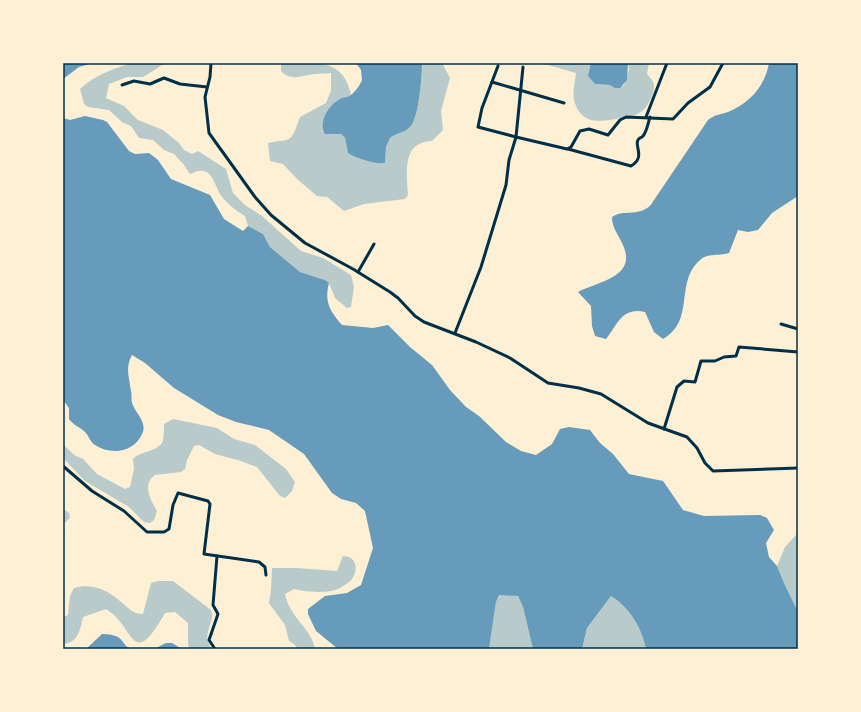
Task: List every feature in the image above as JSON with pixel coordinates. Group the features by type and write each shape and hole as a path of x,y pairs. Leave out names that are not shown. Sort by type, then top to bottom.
{"street":[{"path":"212,63 205,98 209,133 255,197 271,215 305,244 358,272 398,298 415,316 422,321 455,333 510,358 548,383 579,388 601,394 648,423 680,434 693,442 705,463 713,471 798,468"},
{"path":"646,117 667,63"},
{"path":"568,149 571,147 580,131 584,129 589,129 608,135 620,120 626,117 675,118 688,103 710,87 723,63"},
{"path":"498,66 482,108 478,127 631,166 636,162 640,152 637,144 638,140 643,136 650,117"},
{"path":"455,333 481,267 506,185 509,160 516,137 523,67"},
{"path":"122,85 134,82 150,84 164,78 180,84 207,87"},
{"path":"492,82 564,103"},
{"path":"358,272 374,244"},
{"path":"781,324 798,328"},
{"path":"664,429 677,387 684,381 695,382 701,361 715,361 724,357 735,357 739,347 798,352"},
{"path":"63,466 92,491 124,511 147,532 164,532 169,528 173,505 178,493 209,502 204,554 260,562 265,567 266,575"},
{"path":"215,649 210,640 218,614 213,605 217,556"}],"shaded area":[{"path":"133,63 168,63 143,77 127,77 109,84 106,98 124,106 138,120 163,130 179,143 184,150 192,154 198,151 226,169 233,193 245,205 262,216 301,251 323,258 351,275 354,287 351,307 347,308 335,298 329,283 325,280 300,272 270,247 263,234 248,226 245,216 233,208 223,198 213,179 208,173 200,171 190,174 174,154 164,150 153,140 139,138 131,126 122,122 109,110 88,107 84,104 80,89 105,73"},
{"path":"281,63 325,64 334,68 341,74 347,82 351,95 341,99 325,134 341,134 345,138 348,152 356,157 376,162 385,162 386,147 390,138 407,130 415,117 418,108 422,63 442,63 450,78 441,111 443,130 432,141 422,143 415,147 411,153 408,160 407,169 408,195 405,199 364,204 344,211 327,197 317,196 297,179 283,164 270,161 268,143 287,140 290,138 300,117 326,103 331,91 331,73 290,77 281,71"},
{"path":"541,63 591,63 595,84 611,85 615,88 624,85 629,70 628,63 649,63 647,74 654,83 654,90 648,104 641,112 629,117 596,121 584,117 576,106 574,90 576,73"},
{"path":"173,419 217,428 234,439 255,445 286,469 295,482 292,491 285,498 280,496 257,467 215,454 199,445 194,446 187,460 185,469 181,472 155,475 151,479 148,492 157,511 154,520 150,523 144,522 129,507 85,481 63,458 63,444 74,455 83,459 97,474 125,489 130,487 134,469 133,459 136,456 154,449 161,444 163,440 164,424"},
{"path":"65,510 69,513 70,518 63,524 63,511"},
{"path":"63,524 65,537 63,540"},
{"path":"798,533 798,612 777,566 785,547"},
{"path":"343,556 351,558 356,567 352,579 345,585 336,590 324,592 311,592 294,589 285,594 291,610 313,641 315,649 298,649 289,641 285,625 269,603 272,568 337,571"},
{"path":"158,581 173,581 211,610 212,620 207,638 212,649 190,649 188,644 188,623 175,612 165,613 154,631 146,640 139,643 128,634 123,625 106,609 83,617 78,635 72,641 63,644 63,617 68,615 70,596 74,588 87,586 105,591 133,612 143,614 151,583"},
{"path":"507,594 518,596 523,607 533,649 489,649 496,602 499,595"},
{"path":"611,596 624,606 634,619 641,633 646,649 582,649 587,628"}],"water":[{"path":"63,63 93,63 79,67 63,79"},
{"path":"356,63 422,63 418,108 415,117 409,128 390,138 386,147 385,163 371,162 348,153 345,138 341,134 325,134 323,129 324,118 329,109 337,101 351,95 362,80 361,70"},
{"path":"591,63 628,63 627,80 620,88 615,88 610,85 595,84 588,76"},
{"path":"769,63 798,63 798,196 772,213 758,230 748,232 738,230 729,253 706,256 700,260 692,269 688,279 679,322 673,331 663,339 654,332 645,312 637,311 626,314 621,318 606,339 595,336 592,326 591,306 578,292 606,281 621,271 625,263 626,254 614,228 612,217 621,213 640,211 650,206 708,120 736,108 750,99 764,79"},
{"path":"85,116 107,122 129,151 135,154 149,153 158,160 171,179 210,195 224,219 243,231 248,226 263,234 270,247 300,272 325,280 329,283 327,296 329,306 342,325 373,328 388,325 410,347 432,365 450,390 466,407 479,416 506,442 521,451 536,455 552,444 560,429 569,427 590,430 600,443 613,454 629,474 663,481 683,510 704,516 760,515 767,518 774,530 766,543 769,557 777,566 798,612 798,649 646,649 641,633 634,619 624,606 611,596 587,628 582,649 533,649 523,607 518,596 499,595 496,602 489,649 338,649 316,631 308,614 308,609 325,596 347,593 361,585 373,548 365,511 356,503 341,499 332,493 304,454 269,430 236,422 218,415 174,388 145,363 132,355 128,368 132,401 143,426 142,434 138,440 128,448 121,450 114,451 101,448 93,444 88,435 69,419 69,408 63,400 63,118 70,120"},
{"path":"102,634 116,636 132,649 86,649"},
{"path":"166,643 172,643 182,649 154,649"}]}
